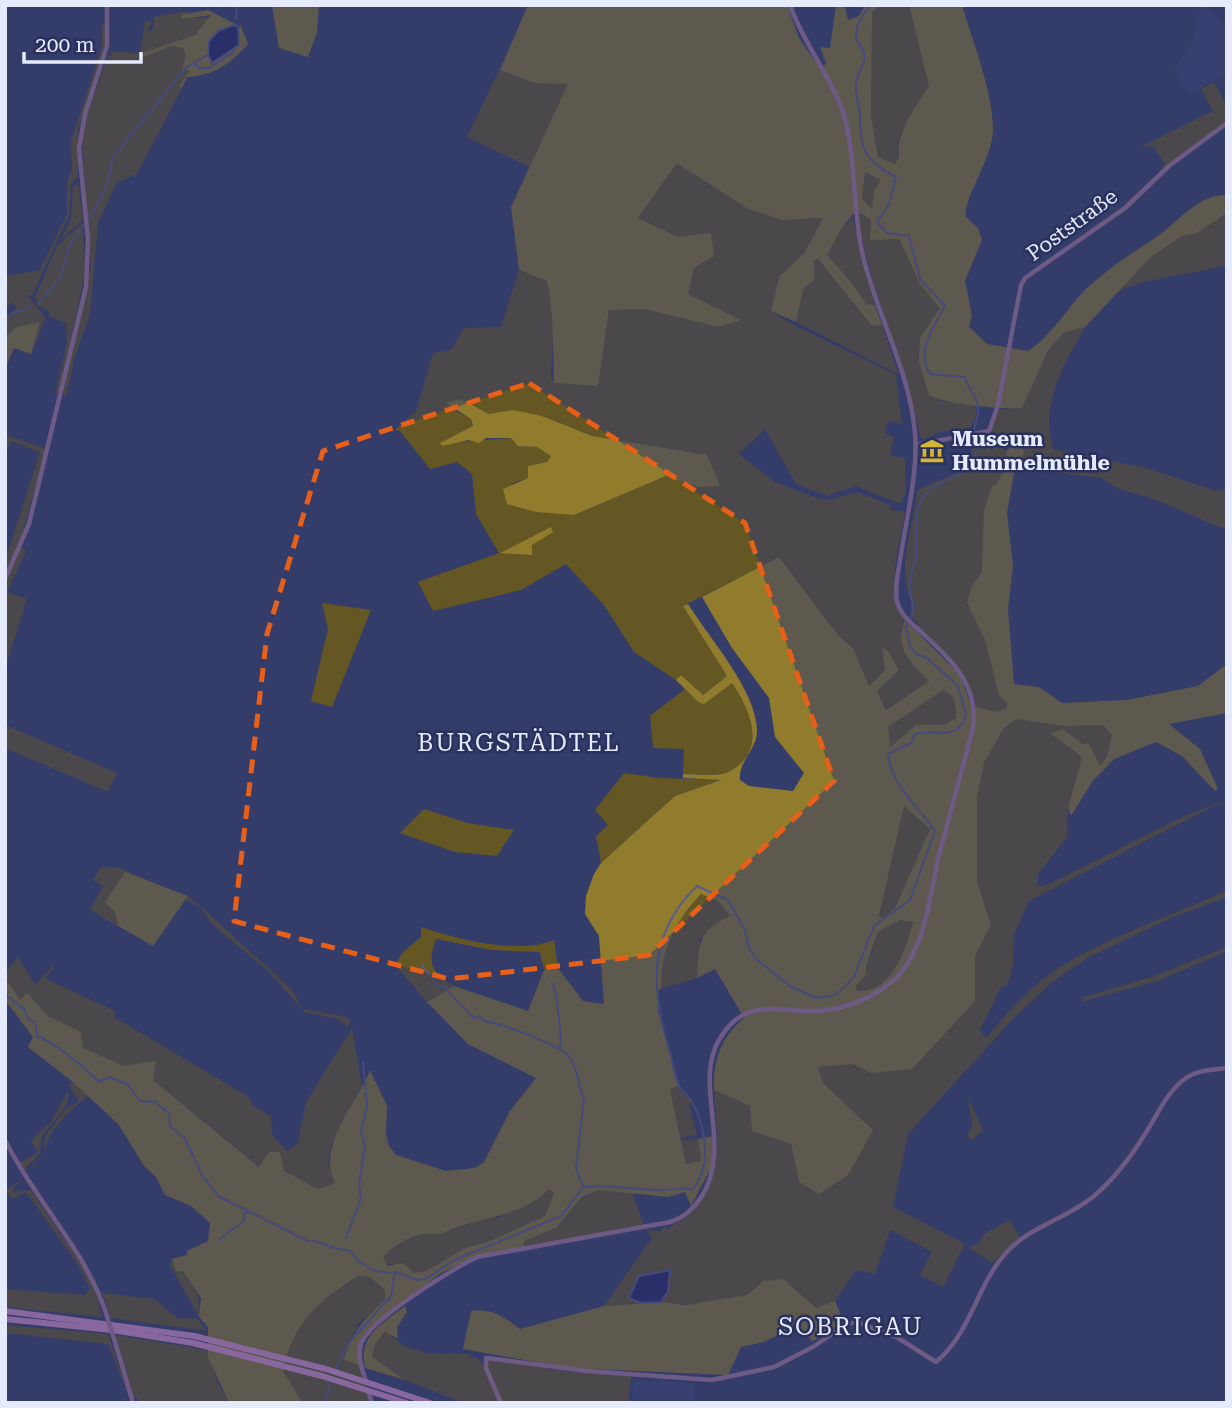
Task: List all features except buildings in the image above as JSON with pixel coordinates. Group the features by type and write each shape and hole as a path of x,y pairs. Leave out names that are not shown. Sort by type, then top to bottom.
{"highway":[{"path":"5,1311 194,1339 313,1365 430,1403"},
{"path":"5,1319 194,1339 407,1403"}],"main road":[{"path":"5,579 23,540 38,491 86,287 88,240 79,141 107,46 107,5"},
{"path":"372,1403 359,1359 362,1340 374,1327 455,1267 477,1257 670,1223 693,1207 705,1190 714,1166 712,1056 719,1040 734,1022 759,1008 817,1011 853,1003 889,984 908,964 923,925 972,732 975,709 961,673 911,623 898,605 896,585 916,445 910,403 863,256 855,215 845,121 829,82 801,36 790,5"},
{"name":"Poststraße","path":"916,445 989,431 998,405 1021,285 1025,278 1125,208 1169,166 1227,123"},
{"path":"501,1403 486,1368 486,1358 587,1371 712,1380 766,1370 813,1347 848,1323 860,1323 898,1339 936,1362 968,1323 1005,1254 1044,1224 1076,1209 1103,1189 1144,1137 1171,1092 1186,1077 1201,1071 1227,1068"},
{"path":"5,1140 24,1176 89,1270 105,1310 133,1403"}],"highlighted area":[{"path":"529,383 745,523 834,781 649,955 449,979 234,921 267,634 323,451"}],"shaded area":[{"path":"272,5 319,5 317,32 308,57 279,48"},
{"path":"528,5 787,5 799,38 821,70 826,63 820,47 830,48 836,5 845,5 848,20 859,16 865,5 881,5 872,12 871,116 878,157 895,164 903,130 929,86 909,5 962,5 992,111 993,126 989,150 966,209 966,217 978,228 982,240 965,281 972,315 969,327 987,344 1028,351 1044,338 1094,282 1163,232 1188,210 1206,199 1227,195 1227,213 1197,233 1182,236 1151,257 1085,327 1064,332 1048,351 1022,408 988,407 960,404 929,395 919,362 920,338 940,308 920,284 899,239 870,240 871,220 856,211 843,226 827,255 866,304 875,305 882,325 872,326 818,259 814,260 814,280 803,289 796,322 771,311 779,277 805,252 823,218 783,220 748,209 677,163 638,218 678,237 711,233 714,256 694,268 688,294 741,320 718,327 644,309 609,310 598,386 554,383 552,319 547,281 519,270 511,207 568,84 534,83 500,70","holes":["865,172 881,180 874,191 872,209 862,199"]},
{"path":"881,5 909,5 929,86 901,134 895,164 878,157 871,116 872,12"},
{"path":"1201,5 1205,5 1226,26 1227,75 1188,95 1174,69 1191,46"},
{"path":"208,10 235,24 218,31 209,41 231,50 236,48 240,24 248,44 221,67 205,74 187,77 182,88 179,87 189,71 182,68 186,56 183,48 171,46 143,57 142,53 195,35 211,15 182,19 181,15"},
{"path":"185,11 192,18 212,17 191,38 142,53 171,46 183,48 186,57 183,65 189,71 137,174 117,182 98,223 90,314 75,356 66,397 63,394 91,265 82,141 87,114 108,56 112,56 109,51 140,53 145,21 152,22 147,33 153,29 154,17"},
{"path":"102,23 107,26 105,46 78,131 78,176 71,183 69,215 32,296 27,295 45,317 32,355 40,322 17,327 5,337 5,318 17,307 12,303 5,307 5,276 40,270 67,214 67,183 72,168 71,141 102,46"},
{"path":"234,25 238,27 239,45 212,63 208,55 209,41 218,31"},
{"path":"499,70 534,83 569,83 530,167 467,137"},
{"path":"1214,82 1227,106 1227,123 1157,177 1165,164 1153,146 1141,147 1213,111 1201,89"},
{"path":"677,163 748,209 783,220 823,218 805,252 779,277 771,311 896,375 902,424 888,421 885,433 894,437 890,455 905,458 906,493 900,504 856,486 827,496 796,484 765,429 739,454 775,482 820,499 829,500 857,492 891,505 890,510 905,511 894,582 895,595 905,620 900,631 929,681 886,710 877,691 885,670 869,686 853,648 838,635 779,557 683,606 727,676 703,695 681,675 676,680 634,652 604,605 566,564 521,590 433,611 418,582 499,553 476,514 472,474 457,462 430,469 400,431 395,430 416,411 433,353 451,350 464,328 501,327 519,270 547,281 554,317 551,377 554,383 598,386 609,310 644,309 718,327 740,320 688,294 690,264 682,244 665,231 638,218","holes":["461,399 489,414 542,416 592,436 706,455 698,487 666,476 574,515 511,484 528,478 528,466 547,462 552,456 537,447 519,446 512,438 441,443 473,426 471,419 456,411"]},
{"path":"865,172 881,180 872,209 862,199"},
{"path":"78,182 83,219 60,241 71,219 73,188"},
{"path":"856,211 899,239 920,284 941,308 936,316 941,401 974,403 977,416 968,430 940,432 925,439 920,436 869,268"},
{"path":"1227,213 1227,265 1120,290 1151,257 1182,236 1197,233"},
{"path":"853,217 875,305 866,305 827,255 843,226"},
{"path":"83,222 85,273 60,391 55,395 67,343 66,323 49,316 49,312 38,305 35,297 57,246"},
{"path":"818,259 872,326 882,325 899,375 796,322 803,289 814,280 814,260"},
{"path":"40,322 31,354 14,348 5,369 5,337 17,327"},
{"path":"1085,327 1062,371 1052,400 1049,416 1053,449 1146,468 1216,491 1227,490 1227,524 1224,529 1154,499 1119,489 1101,478 1015,467 1024,454 1022,440 989,431 997,409 1022,408 1048,351 1064,332"},
{"path":"461,399 489,414 513,410 542,416 592,436 707,455 720,486 698,487 666,476 574,515 536,512 507,504 503,489 528,478 528,466 547,462 551,456 537,447 518,446 511,438 486,438 479,443 468,440 442,446 440,443 473,426 471,419 446,403"},
{"path":"5,435 44,448 45,452 19,546 26,551 7,592 27,599 5,669 5,561 40,452 11,441 5,455"},
{"path":"992,435 989,444 1008,450 1009,463 995,487 982,572 971,588 967,603 985,640 999,696 1007,702 1007,708 996,712 977,708 973,693 958,668 910,615 911,605 905,577 906,552 917,491 970,465 972,436"},
{"path":"1016,438 1022,440 1024,454 1015,467 1007,513 1013,566 1008,609 1014,684 1039,687 1062,703 1127,700 1198,686 1227,664 1227,713 1169,724 1200,749 1218,789 1215,791 1182,756 1156,742 1114,759 1092,782 1071,816 1068,808 1082,757 1050,733 1063,729 1082,744 1089,744 1100,766 1107,756 1112,735 1103,725 1064,726 1017,719 1004,728 984,763 977,798 977,881 991,925 975,956 975,1001 912,1069 871,1073 853,1064 818,1067 823,1083 873,1130 848,1175 819,1194 799,1182 791,1144 752,1131 750,1106 714,1090 715,1069 720,1050 729,1033 744,1018 715,969 697,978 699,948 705,934 730,916 718,901 701,894 684,915 671,938 663,962 661,989 658,990 658,1012 679,1086 670,1089 686,1164 701,1161 698,1139 712,1136 712,1166 691,1206 685,1192 668,1197 599,1190 582,1197 556,1228 524,1241 523,1247 477,1256 439,1274 366,1333 358,1347 359,1365 344,1360 360,1326 385,1300 385,1290 370,1277 358,1276 319,1305 293,1339 283,1371 303,1403 229,1403 208,1357 208,1327 199,1317 201,1298 183,1271 176,1271 172,1259 187,1255 187,1251 208,1241 210,1223 191,1206 165,1195 156,1177 144,1166 119,1125 73,1082 28,1047 33,1037 5,1000 5,978 20,1000 27,993 48,1016 81,1032 83,1048 124,1066 156,1061 153,1080 259,1167 269,1152 280,1152 284,1171 318,1189 335,1183 330,1169 334,1140 370,1070 387,1106 386,1134 389,1146 396,1155 446,1171 475,1168 484,1162 510,1111 536,1078 468,1044 427,1002 454,986 528,1011 544,970 558,968 583,1001 604,1004 599,936 585,914 586,896 594,874 601,863 675,796 721,780 683,778 683,774 715,775 727,772 743,761 750,751 752,728 749,716 732,683 704,704 698,702 676,680 681,675 703,695 727,676 683,606 688,604 730,665 741,682 755,715 756,738 740,773 740,780 749,786 793,791 804,773 775,737 769,698 732,648 702,597 779,557 838,635 853,648 869,686 885,670 882,647 888,651 899,670 877,691 886,710 929,681 910,661 903,647 901,639 905,620 959,674 972,706 996,712 1007,708 1007,702 999,696 985,640 967,603 971,588 982,572 984,511 992,485 995,486 1009,463 1006,453","holes":["943,690 951,695 954,701 956,718 944,725 916,725 890,747 888,727","904,806 930,829 895,908 883,918 879,916","900,920 913,922 901,956 888,977 869,990 857,991 855,987 866,974 866,966 878,932","549,1189 554,1193 545,1216 490,1241 463,1249 426,1271 414,1273 403,1263 388,1266 383,1257 396,1245 412,1237 444,1233 513,1211 538,1199"]},
{"path":"551,527 553,532 532,545 532,555 500,553"},
{"path":"322,603 371,610 332,707 311,701 328,629"},
{"path":"732,683 749,715 752,727 750,750 743,761 727,772 715,775 683,774 684,749 653,748 650,716 685,689 698,702"},
{"path":"943,690 953,698 956,718 944,725 916,725 890,748 887,727"},
{"path":"1017,719 1064,726 1103,725 1112,735 1107,756 1100,766 1082,744 1063,729 1050,733 1082,757 1082,763 1068,808 1067,837 1038,874 1038,886 1047,885 1176,820 1227,799 1029,901 1014,934 1013,966 1007,986 1001,987 980,1030 986,1038 1011,1009 1060,967 1121,935 1227,890 1227,897 1173,917 1087,958 1052,982 1013,1019 908,1134 893,1207 962,1242 964,1246 943,1287 920,1275 932,1252 890,1230 875,1274 856,1270 835,1301 816,1308 782,1279 729,1300 693,1304 661,1302 668,1291 669,1271 629,1297 641,1303 604,1306 652,1238 647,1230 660,1231 665,1226 667,1230 690,1214 703,1197 710,1183 716,1154 714,1090 750,1106 752,1131 791,1144 799,1182 873,1130 823,1083 818,1066 853,1064 871,1073 960,1016 975,1001 975,956 991,925 977,881 977,798 984,763 1004,728"},
{"path":"5,725 117,773 108,792 5,748"},
{"path":"624,773 660,778 721,780 675,796 601,863 596,836 608,825 595,810"},
{"path":"904,805 930,829 895,908 883,918 879,916"},
{"path":"424,809 467,823 514,830 497,856 455,852 400,833"},
{"path":"101,867 117,867 152,882 150,884 125,873 115,912 118,926 90,910 103,886 93,880"},
{"path":"125,872 188,896 153,946 118,926 115,912 105,902"},
{"path":"701,894 718,901 731,917 700,939 697,978 661,989 663,962 671,938 684,915"},
{"path":"188,896 291,989 303,1009 346,1017 350,1020 348,1028 339,1019 305,1012 268,971 213,925 200,907 186,900"},
{"path":"900,920 913,922 896,967 880,984 857,991 855,987 871,955 878,932"},
{"path":"421,927 451,936 506,946 540,944 554,940 558,968 544,970 540,952 492,950 436,939 432,955 433,967 454,986 427,1002 395,965 403,952 421,937"},
{"path":"1227,947 1227,951 1158,981 1083,1001 1081,998 1155,976"},
{"path":"18,957 35,985 51,967 49,960 53,967 46,979 115,1011 114,1017 249,1097 252,1105 271,1116 272,1134 287,1151 298,1143 306,1102 352,1028 362,1085 332,1143 328,1161 335,1183 318,1189 284,1171 280,1152 260,1167 153,1080 83,1048 81,1032 48,1016 27,993 20,1000 8,985 5,973"},
{"path":"73,1082 88,1096 56,1126 43,1151 46,1135 66,1109 79,1101 69,1086"},
{"path":"679,1086 693,1102 689,1106 697,1135 681,1138 670,1089"},
{"path":"68,1090 64,1109 42,1137 40,1153 24,1170 20,1163 38,1152 31,1141 51,1122"},
{"path":"968,1097 983,1130 972,1141 967,1137 972,1125"},
{"path":"698,1138 701,1161 686,1164 681,1141"},
{"path":"23,1178 12,1189 13,1192 31,1190 83,1266 96,1291 102,1317 5,1307 5,1289 85,1295 90,1288 77,1263 26,1192 12,1199 6,1190"},
{"path":"549,1189 554,1193 545,1216 490,1241 463,1249 426,1271 414,1273 384,1262 382,1257 395,1244 420,1235 447,1232 490,1216 498,1218"},
{"path":"598,1190 632,1192 644,1226 523,1247 523,1241 556,1228 582,1198"},
{"path":"1010,1220 1020,1238 992,1263 968,1247 978,1244 984,1234"},
{"path":"172,1259 173,1264 195,1287 199,1301 199,1317 170,1265"},
{"path":"670,1270 668,1291 661,1302 641,1303 629,1298 639,1276"},
{"path":"358,1276 370,1277 385,1290 385,1301 358,1324 344,1360 359,1365 370,1403 303,1403 282,1370 293,1339 300,1326 319,1305"},
{"path":"783,1279 816,1308 835,1301 844,1323 813,1341 794,1327 764,1342 741,1347 728,1375 569,1368 463,1349 471,1311 492,1312 520,1329 604,1306 661,1302 686,1305 747,1295 764,1281"},
{"path":"102,1293 155,1299 177,1318 198,1319 206,1331 111,1318"},
{"path":"405,1306 407,1312 397,1327 398,1339 385,1332 375,1344 372,1357 405,1380 365,1368 364,1357 368,1339 374,1331"},
{"path":"5,1325 108,1334 128,1394 108,1344 5,1333"},
{"path":"386,1332 406,1347 427,1353 469,1354 470,1357 475,1357 482,1363 499,1403 464,1403 405,1380 372,1358 375,1344"},
{"path":"116,1335 207,1350 217,1381 229,1403 136,1403 138,1399 133,1397"},
{"path":"489,1359 572,1372 631,1376 628,1403 503,1403 486,1362"},
{"path":"633,1380 694,1383 693,1403 632,1403"}],"waterway":[{"path":"236,19 237,5"},
{"path":"336,1369 348,1344 391,1296 395,1272 418,1280 426,1279 454,1260 561,1216 583,1187 693,1189 703,1169 704,1136 693,1103 676,1078 663,1027 657,984 661,943 669,923 697,886 728,900 745,930 749,947 756,959 790,986 816,998 836,995 854,977 874,926 910,900 935,831 894,776 888,754 911,743 915,734 951,732 962,724 966,715 958,686 927,658 916,654 910,646 906,627 913,612 910,589 916,556 917,516 925,494 961,473 974,459 976,447 973,433 978,409 965,377 930,374 924,357 925,348 945,306 920,279 909,236 887,233 877,222 889,204 896,177 871,160 861,138 856,84 865,58 856,40 857,26 869,5"},
{"path":"194,63 199,68 210,68 235,51"},
{"path":"40,302 60,278 70,245 99,203 110,174 112,159 185,68 209,54"},
{"path":"5,317 31,306"},
{"path":"422,965 438,986 444,986 473,1018 480,1016 483,1021 531,1036 565,1053 571,1059 584,1099 576,1168 583,1187"},
{"path":"5,983 7,996 24,1009 28,1019 35,1022 37,1036 60,1049 99,1082 110,1077 128,1085 140,1101 155,1102 169,1113 170,1127 184,1137 202,1175 218,1196 308,1241 349,1250 357,1260 372,1270 391,1273"},
{"path":"552,983 559,1015 560,1047"},
{"path":"346,1238 361,1199 359,1184 365,1146 361,1130 367,1106 363,1062"},
{"path":"218,1240 244,1221 244,1213 247,1212"},
{"path":"324,1403 331,1381"}],"place":[{"name":"Museum Hummelmühle","path":"932,451"}],"district":[{"name":"BURGSTÄDTEL","path":"519,743"},
{"name":"SOBRIGAU","path":"851,1327"}]}
